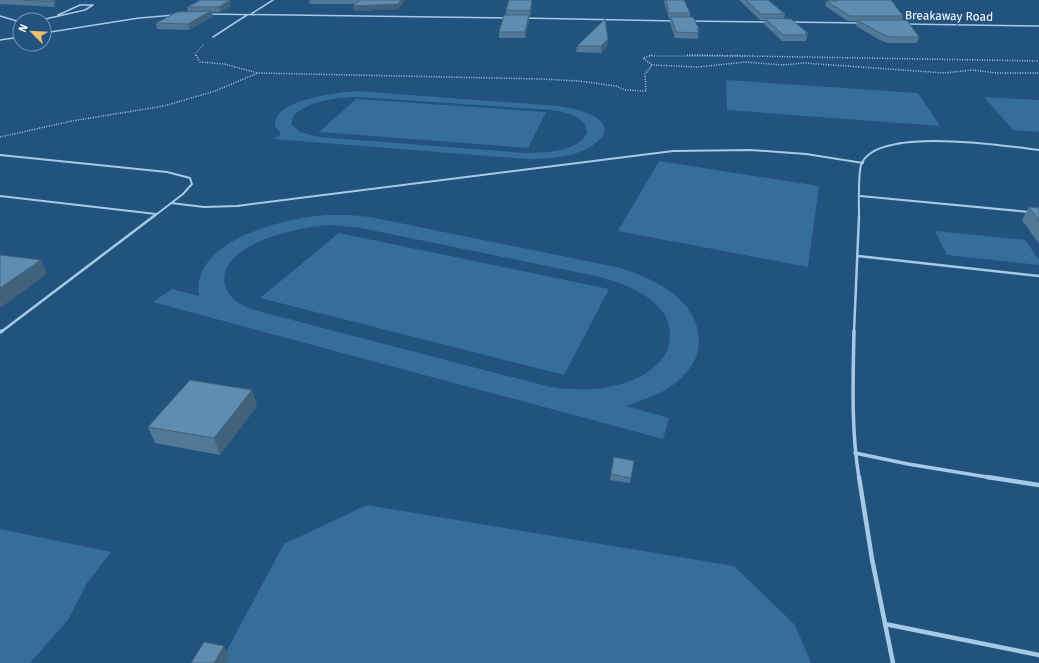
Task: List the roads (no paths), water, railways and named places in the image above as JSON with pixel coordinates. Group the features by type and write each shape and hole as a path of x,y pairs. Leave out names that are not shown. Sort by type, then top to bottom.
{"street":[{"path":"250,15 273,0"},
{"path":"204,14 512,18"},
{"path":"52,32 139,18 177,15"},
{"path":"0,16 12,20"},
{"path":"520,18 678,21"},
{"path":"686,21 772,22"},
{"path":"787,22 862,24"},
{"name":"Breakaway Road","path":"900,24 1039,26"},
{"path":"0,40 12,38"}],"lane":[{"path":"52,17 86,10 93,5 72,7 58,15"},
{"path":"213,37 247,14"},
{"path":"893,663 872,560 855,453 853,417 854,313 858,256 861,166 866,158 874,151 886,146 916,142 1039,150"},
{"path":"171,203 204,207 237,206 673,151 751,150 806,154 863,163"},
{"path":"0,156 167,172 190,178 192,184 183,194 0,332"},
{"path":"0,196 156,214"},
{"path":"860,196 1031,212"},
{"path":"858,256 1039,276"},
{"path":"855,453 908,464 1039,485"},
{"path":"885,624 1039,655"}]}
